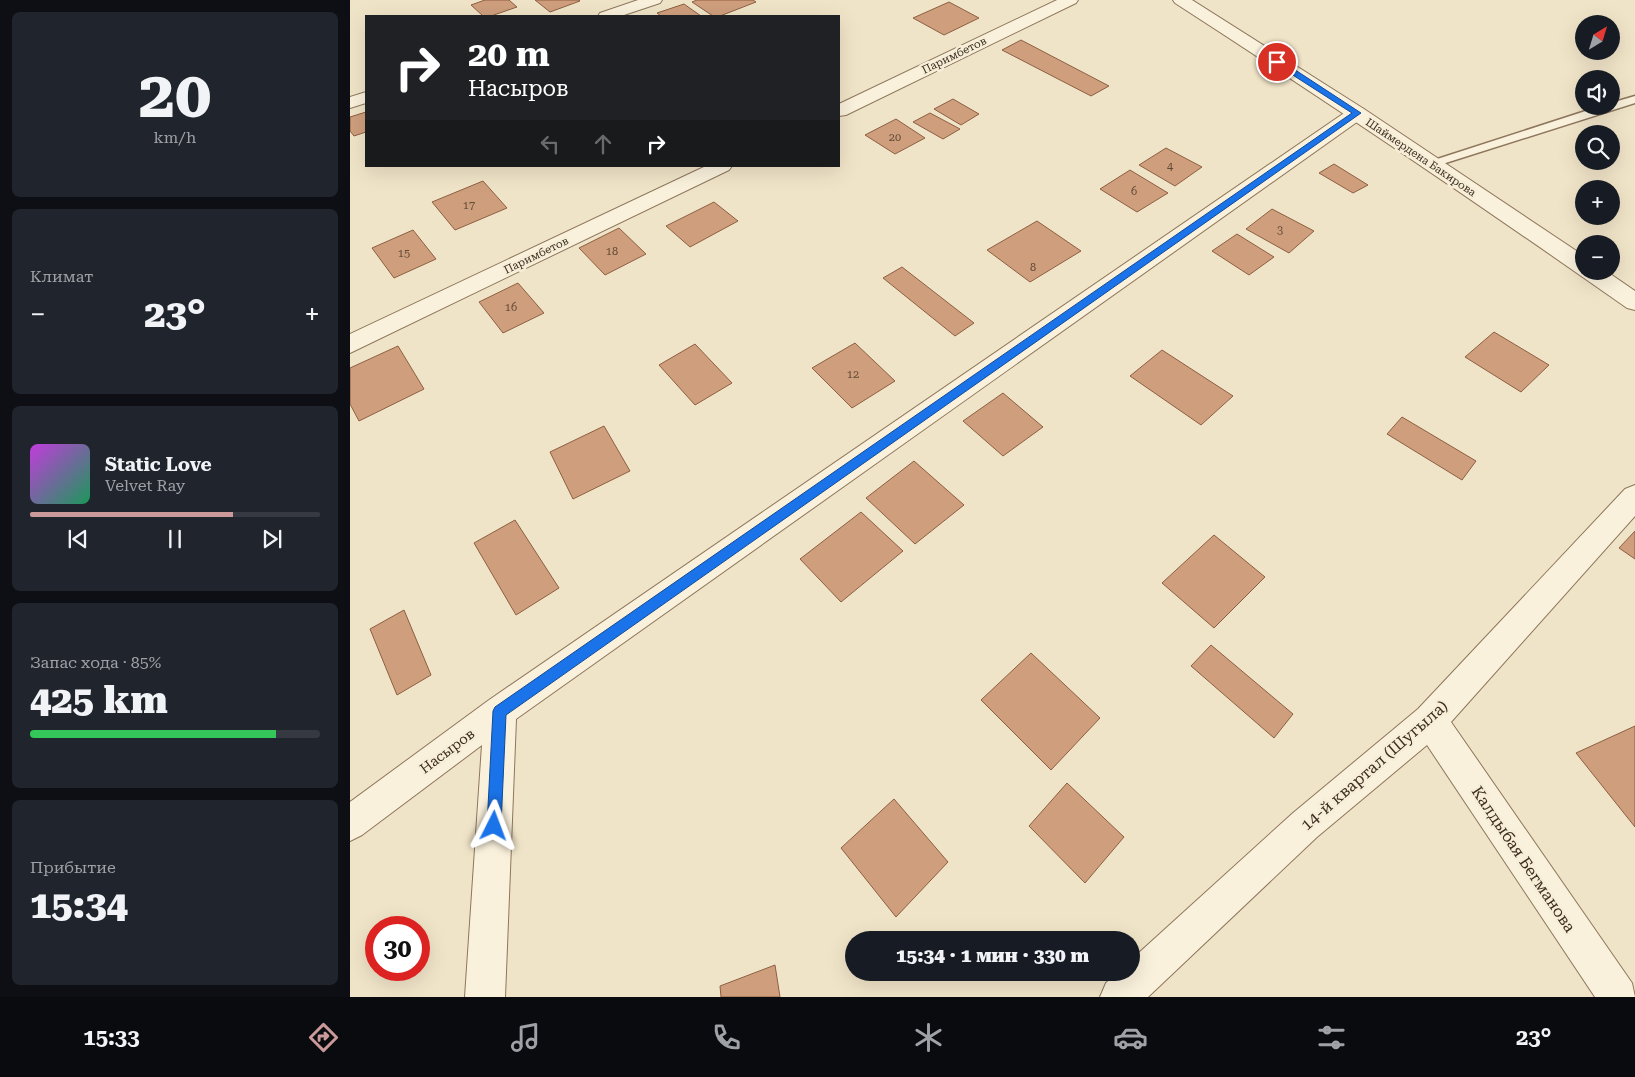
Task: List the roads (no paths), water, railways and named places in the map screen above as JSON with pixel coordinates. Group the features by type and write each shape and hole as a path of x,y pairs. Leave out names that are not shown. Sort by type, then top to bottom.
{"street":[{"path":"609,15 654,0"},
{"name":"Паримбетов","path":"840,110 1070,0"},
{"name":"Шаймердена Бакирова","path":"1181,0 1357,113 1575,261"},
{"path":"350,103 365,98"},
{"name":"Насыров","path":"350,823 500,711 1357,113"},
{"name":"Паримбетов","path":"350,344 720,167"},
{"path":"1603,280 1635,302"},
{"name":"14-й квартал (Шугыла)","path":"1120,997 1305,825 1430,721 1635,497"},
{"path":"485,997 500,711"},
{"name":"Калдыбая Бегманова","path":"1430,721 1618,997"}],"lane":[{"path":"1432,164 1635,99"}]}
